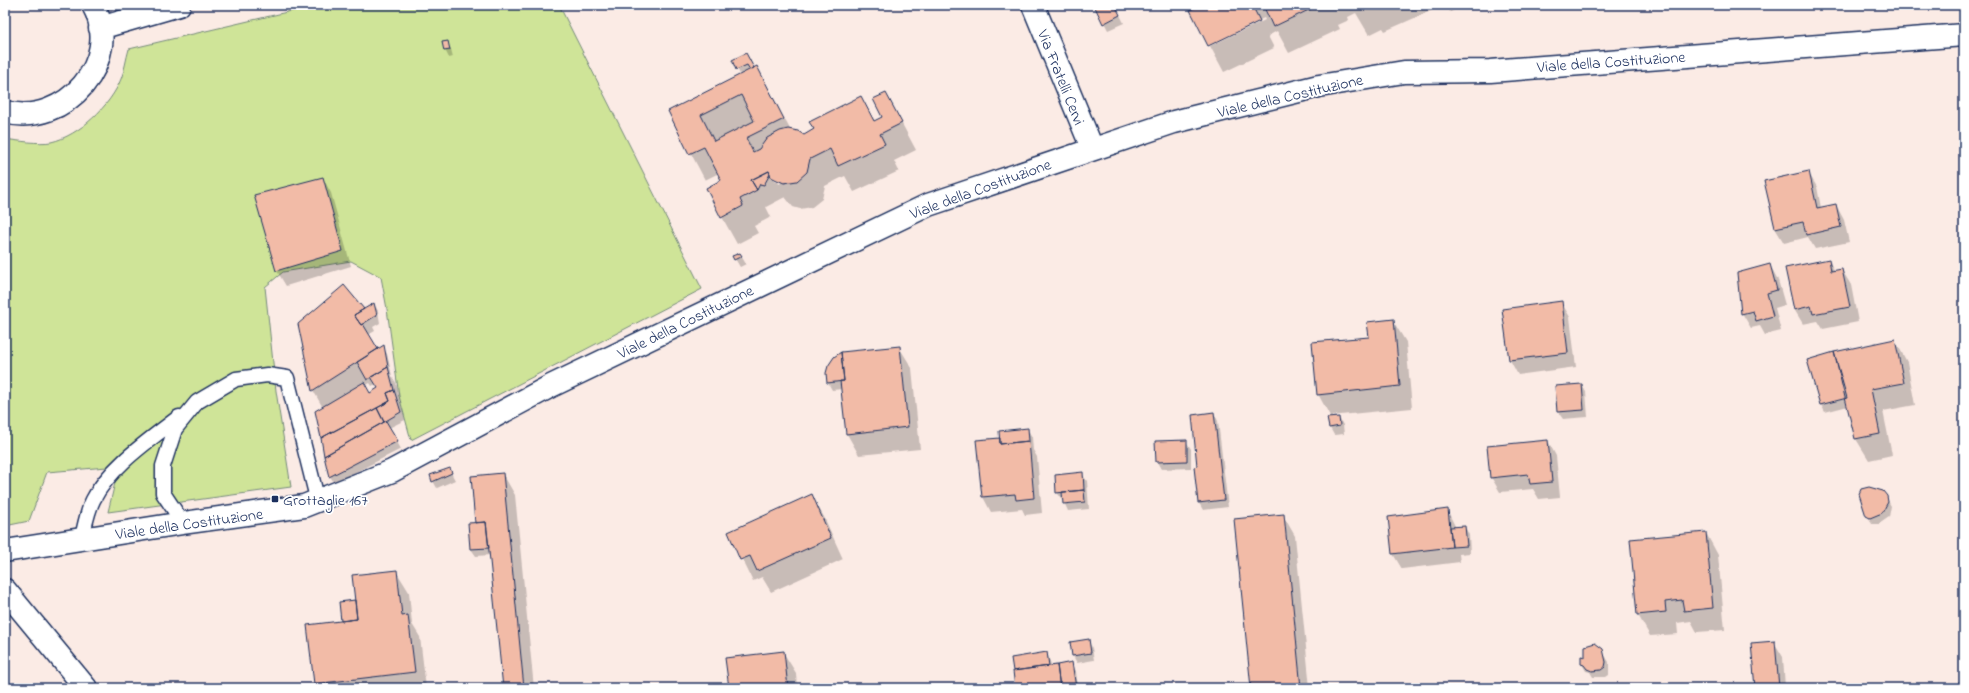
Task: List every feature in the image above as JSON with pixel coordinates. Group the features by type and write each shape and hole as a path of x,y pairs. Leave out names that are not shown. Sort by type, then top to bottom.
{"street":[{"path":"5,112 25,114 44,112 61,105 76,94 88,80 96,64 100,46 100,28 93,5"},
{"path":"100,28 179,5"},
{"name":"Via Fratelli Cervi","path":"1033,5 1092,148"},
{"name":"Viale della Costituzione","path":"5,551 82,538 304,506 318,502 392,470 551,386 928,205 1092,148 1174,122 1319,86 1404,72 1490,71 1964,35"},
{"path":"5,590 86,688"}],"lane":[{"path":"82,538 87,515 94,498 119,466 197,402 236,379 267,375 287,378 318,502"},
{"path":"183,523 162,493 163,466 175,429 197,402"}],"green space":[{"path":"317,5 559,5 702,289 411,440 399,396 381,277 351,261 283,272 265,287 276,391 291,487 108,512 119,466 47,472 29,521 5,526 5,139 46,143 62,139 83,126 102,109 116,89 122,75 129,49"}],"building":[{"path":"1094,5 1115,5 1120,15 1103,24"},
{"path":"1200,5 1261,5 1254,9 1260,21 1208,46 1190,10"},
{"path":"1263,5 1319,5 1273,27"},
{"path":"1351,5 1361,5 1352,9"},
{"path":"448,41 450,50 444,51 442,42"},
{"path":"746,53 754,68 750,70 747,65 736,70 732,60"},
{"path":"757,66 784,119 746,138 753,152 759,149 767,138 780,131 788,129 798,131 804,135 814,129 809,122 861,96 874,121 882,117 873,99 886,93 902,123 880,134 885,144 838,166 830,149 810,159 807,172 797,181 784,183 771,177 769,171 751,180 757,190 740,199 743,206 721,218 706,188 721,180 704,147 689,154 668,111","holes":["741,95 754,121 714,141 701,115"]},
{"path":"769,171 770,174 764,185 760,184 757,190 751,180"},
{"path":"1809,171 1817,208 1836,204 1841,227 1806,235 1803,222 1775,228 1764,181"},
{"path":"323,177 343,251 276,271 254,195"},
{"path":"740,253 742,256 734,260 732,256"},
{"path":"1829,259 1831,271 1842,269 1850,307 1813,314 1811,306 1794,310 1785,268"},
{"path":"1770,264 1777,290 1767,293 1773,316 1756,321 1753,311 1741,314 1737,273"},
{"path":"344,285 364,309 354,315 361,325 363,324 378,349 312,391 298,324"},
{"path":"1562,301 1568,353 1509,360 1502,309"},
{"path":"374,303 377,315 361,325 354,315"},
{"path":"1394,319 1400,386 1317,395 1312,342 1369,337 1367,322"},
{"path":"1895,339 1904,383 1871,389 1880,434 1855,439 1834,352"},
{"path":"384,345 388,367 367,380 357,362"},
{"path":"900,346 908,427 846,434 840,381 844,381 841,352"},
{"path":"841,352 844,381 827,383 826,373 828,366 834,357"},
{"path":"1834,352 1847,398 1820,405 1807,360"},
{"path":"388,367 394,390 387,393 390,401 321,438 315,411 364,382 370,393 378,388 371,377"},
{"path":"1582,384 1584,410 1557,412 1555,386"},
{"path":"394,390 401,412 384,422 377,408 390,401 387,393"},
{"path":"377,408 384,422 324,456 321,438"},
{"path":"1214,412 1224,500 1198,503 1194,467 1197,466 1192,415"},
{"path":"1339,417 1340,426 1329,428 1327,418"},
{"path":"386,421 398,441 329,477 324,456"},
{"path":"1028,428 1029,441 1000,444 999,431"},
{"path":"1000,438 1000,444 1029,441 1034,498 1016,500 1015,494 982,497 976,440"},
{"path":"1187,440 1187,461 1156,462 1155,441"},
{"path":"1548,440 1552,482 1530,484 1528,474 1490,478 1487,446"},
{"path":"450,468 452,473 432,482 430,475"},
{"path":"1083,472 1084,490 1056,493 1055,475"},
{"path":"503,473 524,688 503,688 486,522 475,523 471,476"},
{"path":"1869,487 1883,491 1887,496 1888,502 1882,513 1870,518 1866,516 1859,494 1861,489"},
{"path":"1084,490 1085,502 1063,504 1062,492"},
{"path":"812,494 831,538 757,571 750,556 740,560 728,532"},
{"path":"1448,509 1452,547 1392,554 1388,517"},
{"path":"1284,514 1301,688 1251,688 1234,519"},
{"path":"486,522 489,548 470,549 468,523"},
{"path":"1465,526 1467,546 1452,547 1450,527"},
{"path":"1706,532 1713,608 1684,611 1682,600 1665,602 1666,612 1637,615 1630,539"},
{"path":"397,570 402,616 408,615 415,672 314,684 307,625 357,619 352,575"},
{"path":"355,600 357,619 341,621 339,602"},
{"path":"1089,639 1091,653 1072,656 1070,642"},
{"path":"1775,641 1779,688 1755,688 1751,643"},
{"path":"1595,643 1603,649 1606,662 1605,667 1601,670 1592,671 1581,664 1581,656 1585,657 1585,646"},
{"path":"784,651 788,688 729,688 725,658"},
{"path":"1047,652 1049,666 1013,671 1011,658"},
{"path":"1072,662 1076,688 1060,688 1057,665"},
{"path":"1057,665 1060,688 1015,688 1013,671"}],"place":[{"name":"Grottaglie 167","path":"275,499"}]}
